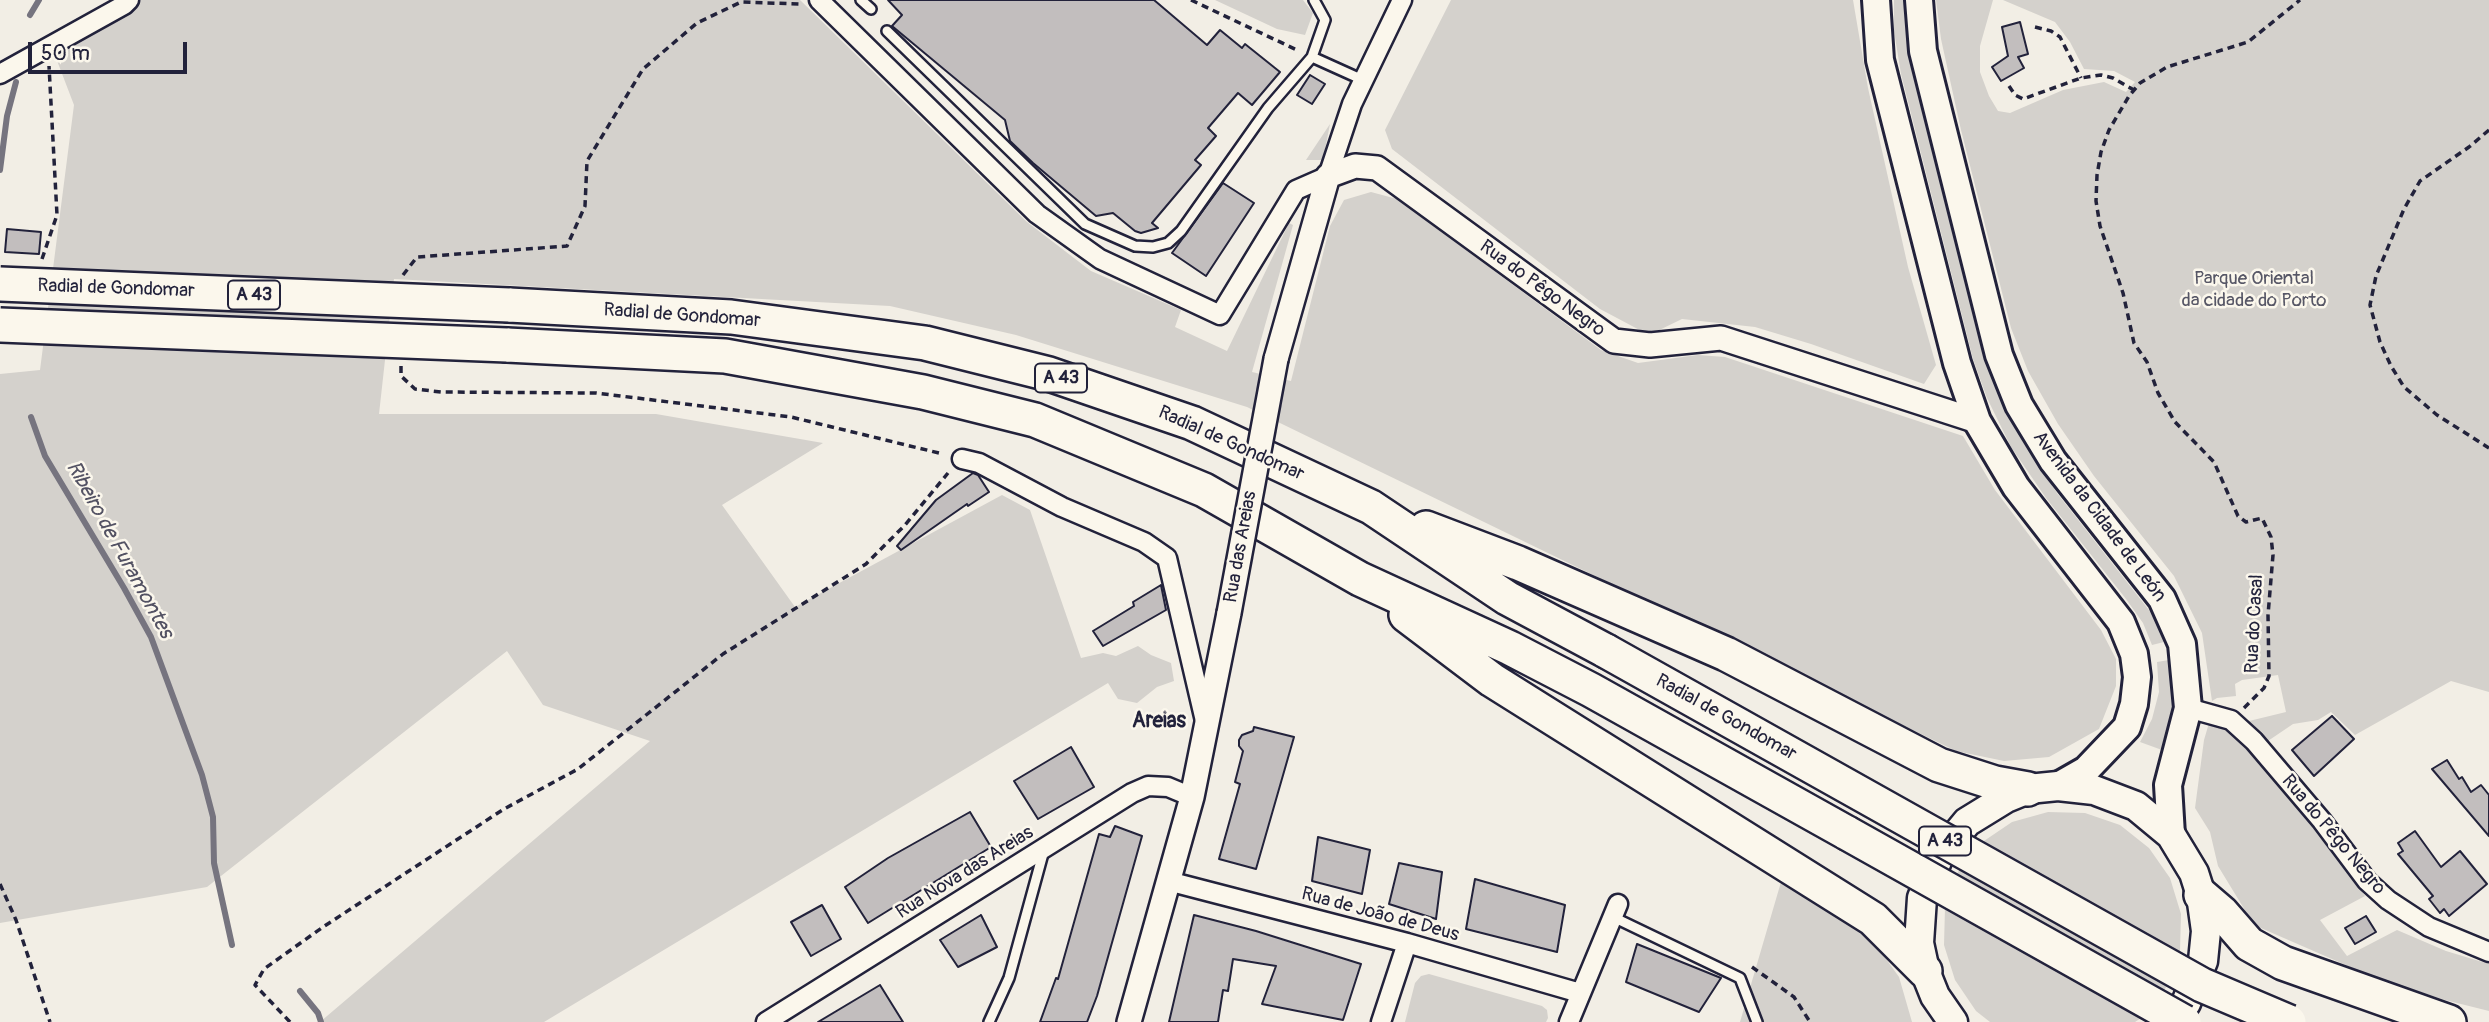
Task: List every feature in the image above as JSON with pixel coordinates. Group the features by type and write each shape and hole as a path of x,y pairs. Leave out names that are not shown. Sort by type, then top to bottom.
{"highway":[{"name":"Radial de Gondomar","path":"0,284 731,317 925,343 1049,374 1192,423 1371,507 1507,598 2203,985 2289,1022"},
{"name":"Radial de Gondomar","path":"0,325 725,356 923,392 1035,420 1204,490 1360,579 1510,648 1591,690 2184,1022"},
{"path":"1371,507 1518,563 1726,654 1940,765 1994,783 2043,788"},
{"path":"1360,579 1492,680 1873,919 1933,996"},
{"path":"2201,895 2222,913 2249,944 2283,963 2449,1022"}],"main road":[{"path":"1876,0 1880,60 1957,363 1977,421 2016,487 2121,622 2134,654 2137,677 2134,704 2127,727 2086,770 2043,788 2006,798 1968,822 1939,856 1922,898 1919,943 1933,996 1953,1022"},
{"name":"Avenida da Cidade de León","path":"1919,0 1923,51 1999,355 2019,405 2053,461 2162,598 2182,644 2188,708 2168,785 2171,835"},
{"path":"2043,788 2094,790 2136,806 2171,835 2194,873 2201,895 2206,931 2203,961 2186,1003 2169,1022"}],"street":[{"path":"0,74 130,0"},
{"name":"Rua das Areias","path":"1129,1022 1192,797 1276,359 1328,176 1352,104 1402,0"},
{"path":"821,3 1037,215 1100,259 1220,315 1296,190 1328,176"},
{"name":"Rua do Pêgo Negro","path":"1328,176 1355,166 1377,168 1614,341 1650,345 1721,338 1977,421"},
{"path":"962,459 978,463 1062,507 1144,542 1167,558 1206,724"},
{"name":"Rua do Pêgo Negro","path":"2188,708 2231,720 2254,741 2322,821 2367,881 2378,890 2429,927 2489,953"},
{"name":"Rua Nova das Areias","path":"766,1022 1132,793 1147,786 1168,787 1192,797"},
{"name":"Rua de João de Deus","path":"1168,881 1407,943 1580,993"},
{"path":"1569,1022 1616,910"},
{"path":"1381,1022 1407,943"}],"lane":[{"path":"861,0 871,9"},
{"path":"887,31 1085,224 1135,246 1153,247 1168,243 1181,231 1268,108 1312,57 1325,20 1314,0"},
{"path":"1312,57 1363,79"},
{"path":"989,1022 1009,978 1044,848"},
{"path":"1616,910 1740,978 1757,1022"}],"path":[{"path":"1191,0 1312,57"},
{"path":"2009,86 2015,95 2023,99 2081,78 2101,75 2113,78 2134,90 2140,83 2167,67 2248,42 2300,0"},
{"path":"402,286 402,275 417,257 567,246 585,206 587,161 643,69 697,23 741,2 821,3"},
{"path":"2035,27 2051,31 2060,37 2081,78"},
{"path":"40,266 57,215 48,47"},
{"name":"Rua do Casal","path":"2134,90 2109,130 2101,152 2096,201 2100,226 2123,293 2134,344 2147,362 2158,393 2175,422 2214,462 2238,516 2246,522 2262,518 2271,537 2273,555 2268,615 2269,676 2264,688 2231,720"},
{"path":"2489,130 2420,181 2404,209 2376,276 2371,306 2381,342 2404,387 2437,415 2489,447"},
{"path":"401,365 401,376 415,389 441,392 596,393 791,417 962,459"},
{"path":"290,1022 255,985 264,969 503,809 578,769 723,654 866,564 905,526 936,485 962,459"},
{"path":"0,884 16,920 50,1022"}],"green space":[{"path":"137,0 800,0 1027,222 1091,271 1181,310 1175,327 1227,351 1289,223 1293,225 1252,372 1291,381 1330,226 1344,200 1371,192 1397,199 1601,350 1638,363 1698,355 1725,357 1963,436 1995,490 2101,630 2116,659 2116,686 2099,729 2049,757 2004,761 1956,751 1247,407 1016,335 890,306 394,279 379,414 656,414 823,443 722,505 795,607 1002,495 1030,510 1081,658 1103,653 1116,656 1138,646 1171,663 1174,681 1157,687 1137,703 1118,699 1108,683 544,1022 320,1022 650,741 543,705 507,651 207,887 0,923 0,374 40,370 74,105 56,58"},
{"path":"1215,0 1303,0 1313,13 1305,35 1277,29"},
{"path":"1451,0 1853,0 1868,88 1908,267 1936,365 1924,384 1755,327 1682,319 1649,335 1600,309 1392,149 1385,130"},
{"path":"1894,0 1908,0 1907,31 1913,71 1984,355 1998,392 2023,442 2057,493 2156,619 2164,642 2152,645 2143,623 2126,599 2046,498 2011,447 1987,398 1973,359 1901,74 1894,31"},
{"name":"Parque Oriental da cidade do Porto","path":"1936,0 1993,0 1980,46 1980,72 1998,111 2010,113 2063,90 2104,82 2126,92 2135,82 2114,71 2084,69 2070,42 2055,22 2003,0 2489,0 2489,692 2451,681 2355,735 2331,712 2318,720 2293,724 2262,745 2245,722 2286,712 2278,675 2242,680 2235,684 2236,696 2212,701 2202,633 2174,576 2094,476 2058,424 2028,371 2011,328 1961,130 1941,39"},
{"path":"1330,124 1323,160 1306,160"},
{"path":"2169,660 2172,710 2162,750 2140,742 2152,719 2159,692 2157,662"},
{"path":"2209,723 2232,732 2274,776 2311,821 2365,896 2320,920 2347,956 2397,930 2446,951 2489,964 2489,1011 2371,976 2254,925 2218,866 2210,832 2195,808 2204,740"},
{"path":"2048,812 2085,813 2120,825 2149,848 2170,878 2181,914 2180,951 2167,986 2144,1016 2135,1022 1990,1022 1976,1011 1955,980 1944,945 1945,908 1958,872 1981,843 2012,822"},
{"path":"1781,882 1871,938 1899,977 1912,1022 1740,1022"},
{"path":"1429,974 1542,1006 1547,1010 1548,1018 1546,1022 1405,1022 1415,983 1421,976"}],"building":[{"path":"888,0 1154,0 1207,45 1220,30 1242,48 1245,44 1280,72 1252,105 1238,93 1208,128 1216,136 1195,160 1201,165 1152,223 1158,228 1141,233 1113,213 1096,216 1033,163 1010,141 1005,120 892,26 902,15"},
{"path":"2020,22 2028,54 2018,57 2024,68 2001,81 1992,67 2008,56 2002,27"},
{"path":"1310,75 1325,84 1312,104 1297,95"},
{"path":"1223,183 1254,203 1206,276 1172,253"},
{"path":"7,229 41,232 39,254 5,252"},
{"path":"973,473 978,475 989,492 901,550 897,546 936,500"},
{"path":"1161,585 1166,610 1103,646 1093,631 1134,606 1133,602"},
{"path":"2332,716 2354,739 2314,776 2292,750"},
{"path":"1254,727 1294,737 1256,869 1219,859 1240,784 1235,782 1243,751 1239,740 1242,735 1253,731"},
{"path":"1071,747 1094,787 1038,819 1014,781"},
{"path":"2447,760 2471,792 2481,785 2489,795 2489,836 2432,769"},
{"path":"970,812 991,847 868,923 845,887 888,858"},
{"path":"1115,826 1142,836 1097,996 1087,1022 1040,1022 1056,978 1058,979 1099,834 1110,837"},
{"path":"2415,831 2441,867 2460,851 2487,884 2449,916 2444,909 2440,913 2429,899 2433,896 2398,854 2403,851 2398,843"},
{"path":"1318,837 1370,850 1362,894 1312,881"},
{"path":"1399,863 1442,872 1436,919 1389,904"},
{"path":"1475,879 1565,905 1557,952 1466,929"},
{"path":"822,905 841,939 811,956 791,922"},
{"path":"981,915 997,947 958,967 940,940"},
{"path":"1194,915 1256,931 1361,964 1343,1020 1262,1004 1276,966 1233,959 1228,991 1223,990 1218,1022 1169,1022"},
{"path":"2366,916 2376,932 2355,944 2345,928"},
{"path":"1637,944 1721,978 1699,1012 1626,982"},
{"path":"880,985 903,1022 818,1022"}],"waterway":[{"name":"Ribeiro de Furamontes","path":"30,15 39,0"},
{"path":"0,170 7,116 16,82"},
{"name":"Ribeiro de Furamontes","path":"31,417 45,456 151,637 202,775 213,817 214,863 232,945"},
{"path":"300,991 318,1013 321,1022"}],"district":[{"name":"Areias","path":"1159,722"}]}
